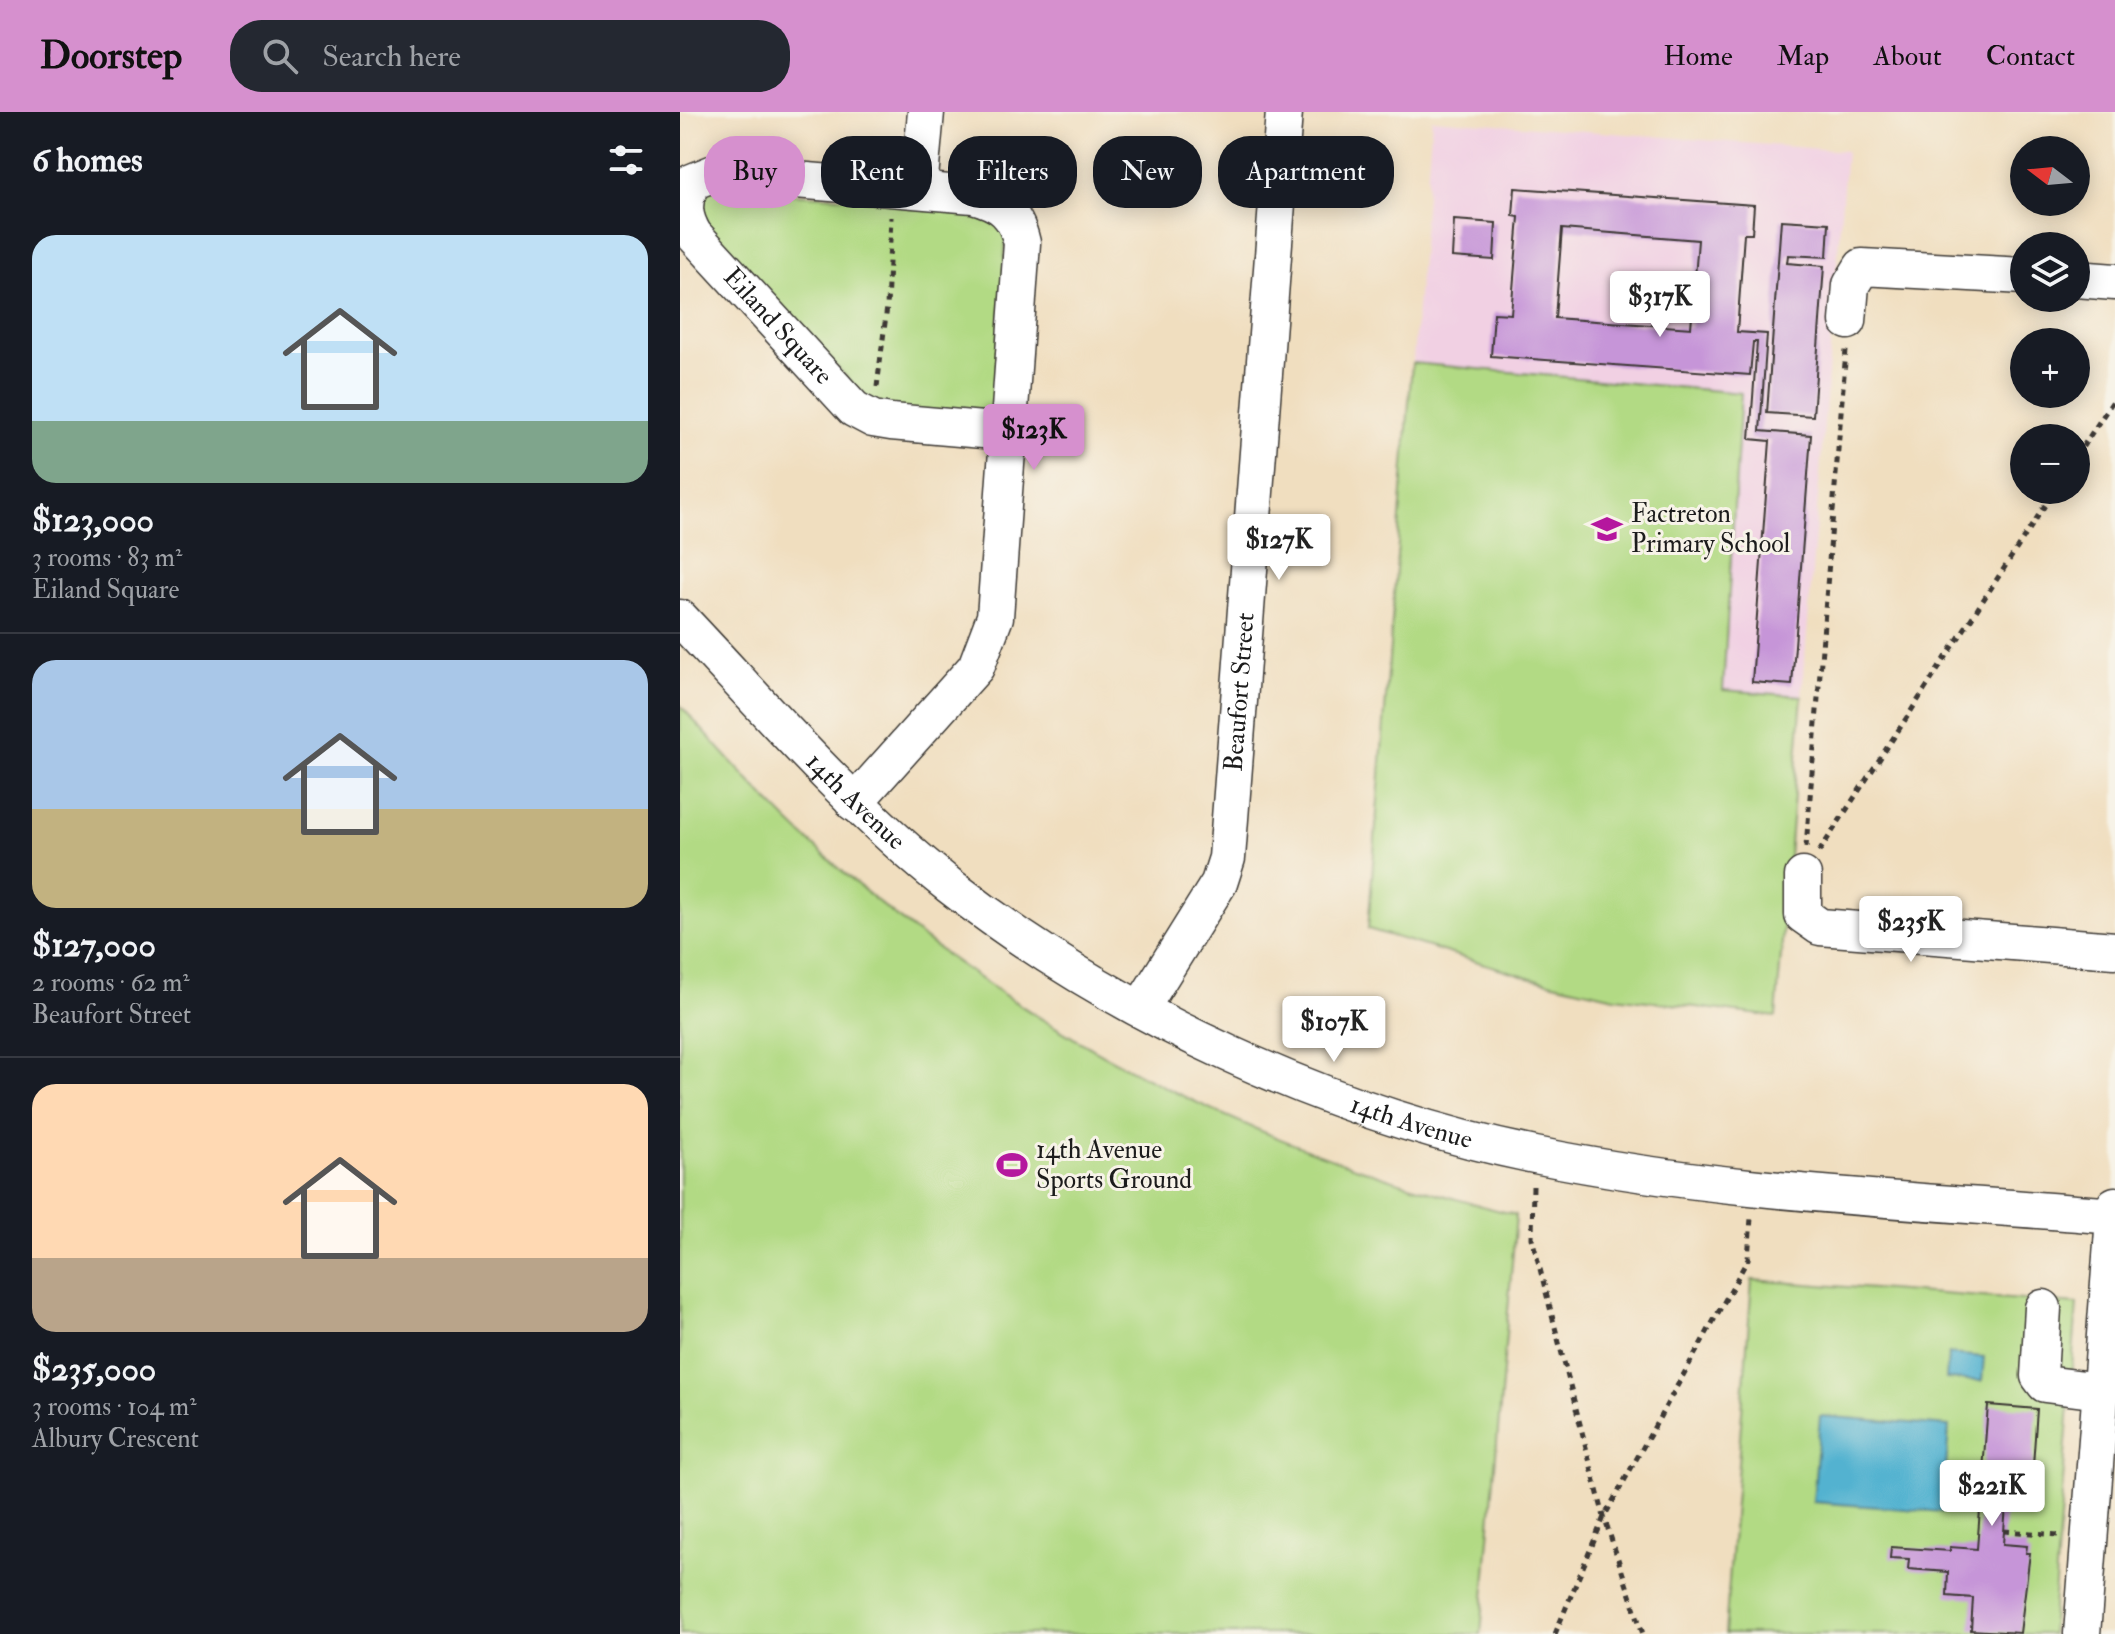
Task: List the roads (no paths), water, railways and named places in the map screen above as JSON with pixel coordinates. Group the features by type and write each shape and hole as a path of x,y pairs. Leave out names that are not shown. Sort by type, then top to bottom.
{"street":[{"path":"920,136 926,112"},
{"name":"Beaufort Street","path":"1141,1008 1219,883 1227,858 1284,112"},
{"name":"Eiland Square","path":"821,181 714,173 692,182 684,204 685,219 694,235 831,387 873,419 1006,432"},
{"name":"Eiland Square","path":"854,803 976,667 995,617 1022,243 1017,222 995,201 932,192"},
{"path":"1848,321 1851,285 1862,267 2010,275"},
{"path":"2090,280 2115,282"},
{"name":"14th Avenue","path":"680,618 854,803 951,886 1068,966 1141,1008 1248,1060 1422,1127 1534,1155 1660,1176 1754,1186 2115,1216"},
{"path":"1803,876 1803,915 1820,927 2115,950"},
{"path":"2082,1634 2115,1205"},
{"path":"2043,1308 2039,1376 2045,1384 2100,1391"}],"water":[{"path":"1948,1354 1984,1357 1982,1381 1946,1379"},
{"path":"1820,1416 1949,1426 1943,1512 1813,1502"}],"place":[{"name":"Factreton Primary School","path":"1607,529"},
{"name":"14th Avenue Sports Ground","path":"1012,1165"}]}
